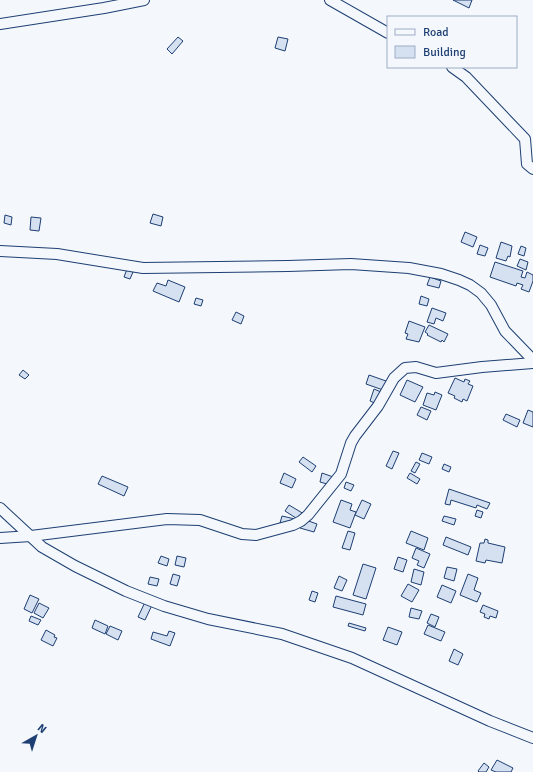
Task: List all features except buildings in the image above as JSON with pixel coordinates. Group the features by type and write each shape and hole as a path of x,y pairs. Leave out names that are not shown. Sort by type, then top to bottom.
{"street":[{"path":"0,24 104,8 144,0"},
{"path":"330,0 387,32"},
{"path":"453,68 466,77 525,139 527,164 533,169"},
{"path":"0,251 57,254 143,268 351,264 409,268 441,274 470,285 481,293 491,305 505,330 533,360"},
{"path":"0,538 30,536 167,519 200,520 242,534 256,535 293,525 308,515 341,474 353,440 378,406 394,378 405,368 416,367 436,373 482,367 533,363"},
{"path":"0,508 42,547 126,592 164,606 208,619 282,634 352,658 490,721 533,738"}]}
